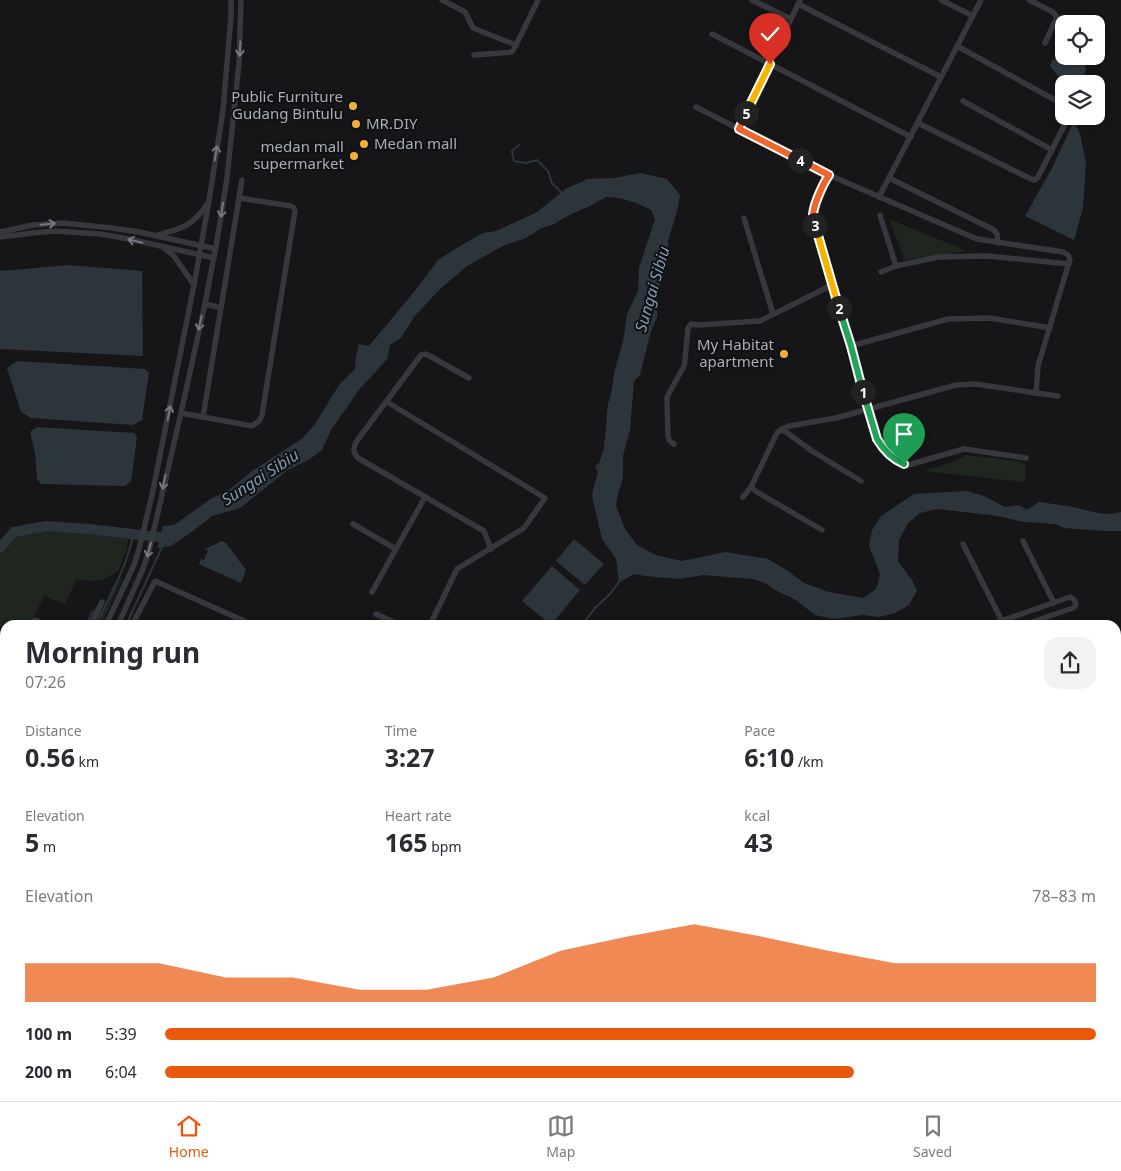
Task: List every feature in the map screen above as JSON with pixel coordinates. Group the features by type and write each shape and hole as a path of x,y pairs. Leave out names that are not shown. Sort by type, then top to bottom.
{"street":[{"path":"108,620 134,565 139,549 152,495 200,254 223,110 231,0"},
{"path":"120,620 143,569 148,551 181,413 216,249 239,65 241,0"},
{"path":"442,0 465,12 473,28 516,45"},
{"path":"474,55 512,52 538,0"},
{"path":"752,0 791,19"},
{"path":"941,0 973,16"},
{"path":"880,197 981,0"},
{"path":"1028,0 1053,12 1057,17 1045,43"},
{"path":"739,129 799,2 942,77"},
{"path":"712,34 910,137"},
{"path":"957,46 1055,100"},
{"path":"963,101 1052,150"},
{"path":"696,107 829,175 972,238 1063,252 1068,255 1070,259 1069,264 1038,366 1036,393"},
{"path":"918,123 1031,180 1038,178 1064,125"},
{"path":"829,175 824,183 813,217 868,410 880,445 898,461 908,465 964,449 1026,458"},
{"path":"889,178 994,230 997,234 998,243"},
{"path":"203,417 242,180"},
{"path":"181,413 252,426 259,421 262,415 295,211 291,206 239,198"},
{"path":"156,236 184,228 202,213 209,201"},
{"path":"880,215 896,266"},
{"path":"744,218 773,314"},
{"path":"0,232 33,225 64,223 112,228 216,249"},
{"path":"0,237 55,231 100,234 214,258"},
{"path":"162,247 174,256 194,284"},
{"path":"881,272 896,266 938,257 987,256 1069,264"},
{"path":"674,444 668,437 667,397 684,366 688,328 691,324 760,321 832,285"},
{"path":"205,304 221,308"},
{"path":"851,346 948,319 990,318 1050,328"},
{"path":"469,378 428,355 421,355 356,442 354,454 484,531 491,548"},
{"path":"743,497 777,433 789,426 836,418 956,385 975,384 1058,396"},
{"path":"387,402 545,498 524,528 457,569 432,620"},
{"path":"782,429 861,482"},
{"path":"750,486 822,530"},
{"path":"372,592 424,497"},
{"path":"353,524 396,549"},
{"path":"1024,541 1054,603"},
{"path":"963,544 1001,620"},
{"path":"135,620 155,581 242,620"},
{"path":"1005,620 1070,597 1073,598 1076,604 1074,608 1038,620"},
{"path":"93,620 102,602"},
{"path":"376,614 389,620"}],"shaded area":[{"path":"889,219 967,251 905,260"},
{"path":"966,455 1018,461 1026,465 1025,482 923,471 954,462"},
{"path":"45,530 129,535 127,548 119,570 101,581 76,580 65,604 45,596 32,620 0,620 0,552 16,536"},
{"path":"123,577 103,620 97,620 115,582"}],"water":[{"path":"1053,59 1055,60 1055,65 1085,65 1084,75 1057,75 1050,66"},
{"path":"1072,125 1076,125 1080,134 1086,163 1083,208 1074,240 1025,216 1051,170"},
{"path":"641,173 667,179 680,195 668,241 669,255 666,270 657,293 657,317 651,331 640,375 634,381 630,430 623,456 623,477 616,506 625,529 637,545 656,555 682,561 725,552 768,559 804,583 829,592 863,598 876,589 880,575 869,546 872,530 881,516 914,494 967,491 984,496 1005,507 1019,505 1027,510 1039,502 1074,507 1103,514 1121,512 1121,531 1064,528 1055,524 1023,522 998,516 938,509 920,513 908,523 899,540 898,561 912,580 917,591 909,605 895,613 879,617 863,615 833,619 815,615 796,600 765,583 752,579 704,575 679,579 634,574 619,581 616,559 602,539 592,496 598,472 595,466 599,463 604,449 608,403 624,337 627,314 638,291 639,268 655,219 651,210 636,203 619,198 606,197 554,224 540,229 526,238 503,246 467,266 439,290 414,317 401,338 390,345 387,359 359,390 331,430 322,450 310,459 288,470 240,508 212,516 171,546 157,548 163,526 174,525 303,438 315,424 339,385 355,369 359,344 369,346 438,260 483,233 496,231 537,212 567,188 588,179 614,178"},
{"path":"68,265 142,271 143,356 0,349 0,271"},
{"path":"17,361 145,369 149,373 142,420 133,425 31,418 21,412 7,368"},
{"path":"37,427 134,433 137,437 131,481 125,486 41,484 37,479 35,453 30,432"},
{"path":"574,539 604,564 585,585 556,561"},
{"path":"222,541 226,543 246,570 241,583 199,564 201,559 204,560 208,550 205,549"},
{"path":"552,566 580,590 555,620 545,620 522,601"}],"waterway":[{"path":"519,145 512,151 514,161 526,163 537,160 548,171 552,183 562,193"},
{"name":"Sungai Sibiu","path":"0,548 14,532 46,526 167,538 173,534"},
{"path":"98,620 123,568 133,534"},
{"path":"128,620 163,545"},
{"path":"586,620 621,579"},
{"path":"88,620 93,611"}],"place":[{"name":"Public Furniture Gudang Bintulu","path":"353,106"},
{"name":"MR.DIY","path":"356,124"},
{"name":"Medan mall","path":"364,144"},
{"name":"medan mall supermarket","path":"354,156"},
{"name":"My Habitat apartment","path":"784,354"}],"route":[{"path":"770,64 739,129 829,175 824,183 813,217 877,439 887,452 904,464"}]}
